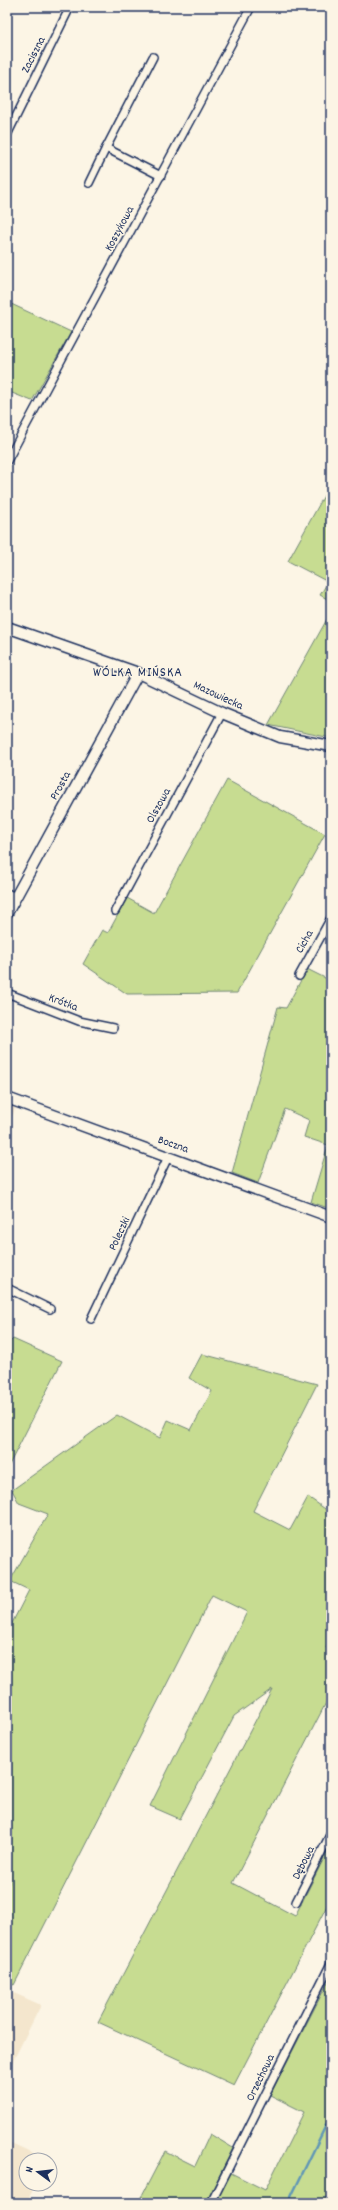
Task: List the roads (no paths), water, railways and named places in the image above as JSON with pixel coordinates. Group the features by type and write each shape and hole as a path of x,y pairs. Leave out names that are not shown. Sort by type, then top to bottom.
{"street":[{"name":"Zaciszna","path":"7,135 70,7"},
{"name":"Koszykowa","path":"7,461 251,7"},
{"path":"89,183 153,56"},
{"path":"106,148 161,176"},
{"name":"Mazowiecka","path":"7,626 138,673 222,713 280,738 331,746"},
{"name":"Prosta","path":"7,913 11,895 138,673"},
{"name":"Olszowa","path":"114,911 222,713"},
{"name":"Cicha","path":"299,976 331,918"},
{"name":"Krótka","path":"7,993 79,1021 113,1028"},
{"name":"Boczna","path":"7,1098 331,1217"},
{"name":"Poleczki","path":"91,1319 168,1157"},
{"path":"7,1288 50,1309"},
{"name":"Dębowa","path":"296,1902 331,1833"},
{"name":"Orzechowa","path":"211,2203 331,1963"}],"waterway":[{"path":"288,2203 331,2115"}],"district":[{"name":"WÓLKA MIŃSKA","path":"138,673"}]}
